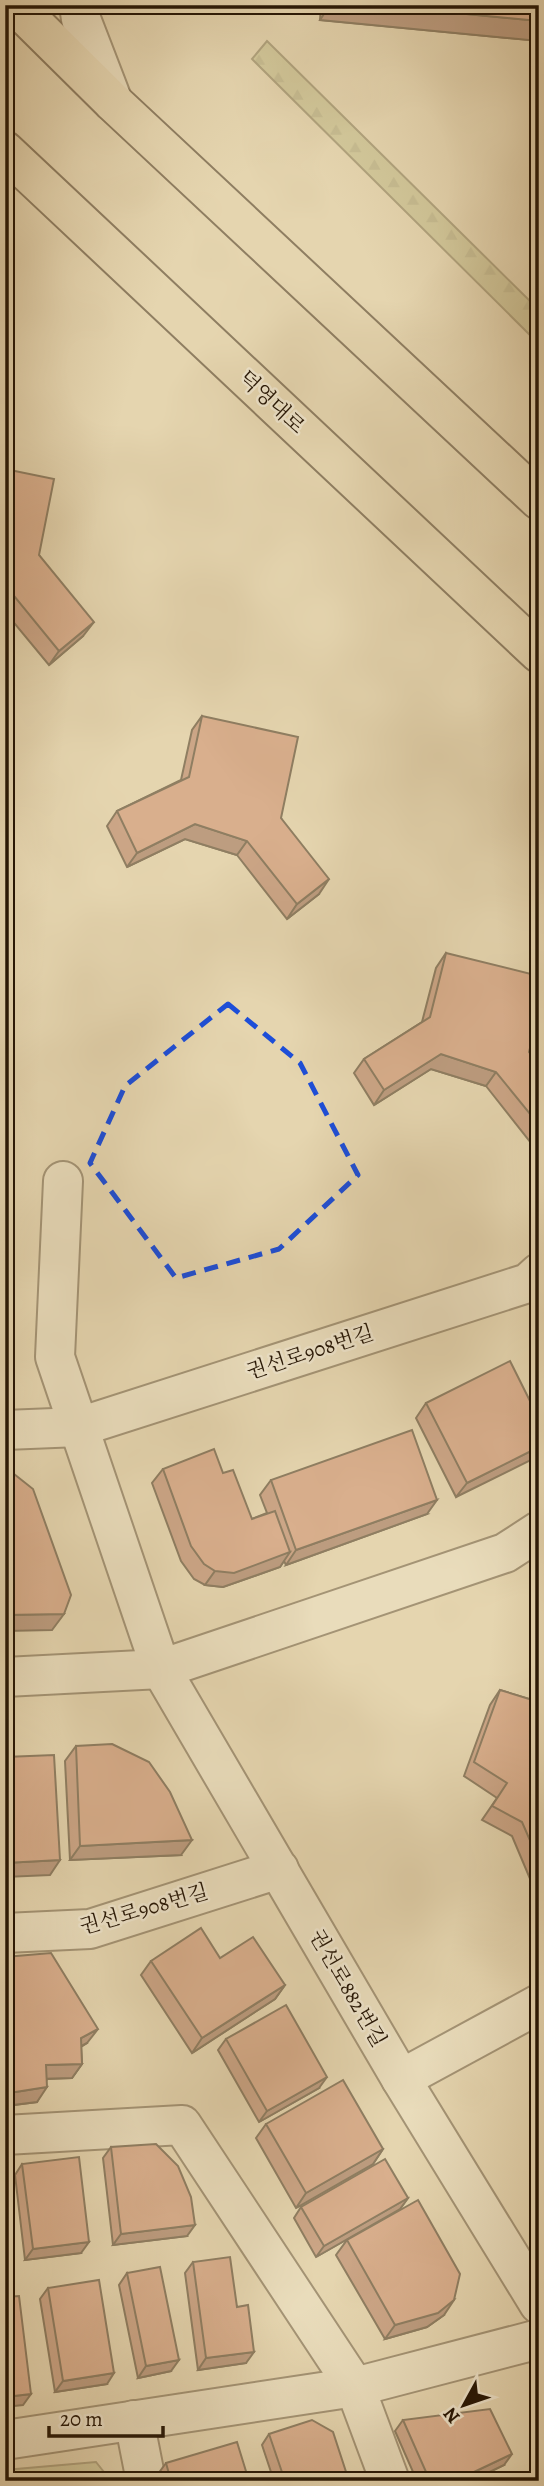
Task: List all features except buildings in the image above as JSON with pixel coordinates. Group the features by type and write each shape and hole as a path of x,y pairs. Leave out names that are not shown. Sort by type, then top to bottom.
{"main road":[{"path":"15,5 113,102 539,500"},
{"name":"덕영대로","path":"5,151 539,653"}],"street":[{"path":"79,5 81,19 113,102"},
{"path":"63,1181 55,1357 161,1669"},
{"name":"권선로908번길","path":"5,1430 79,1427 528,1283 539,1273"},
{"path":"5,1677 161,1669 505,1553 539,1531"},
{"name":"권선로882번길","path":"161,1669 401,2079 539,2304"},
{"name":"권선로908번길","path":"5,1933 90,1928 279,1869"},
{"path":"401,2079 539,2004"},
{"path":"5,2135 182,2124 355,2387 390,2481"},
{"path":"5,2440 355,2387 539,2339"},
{"path":"134,2420 146,2481"}],"highlighted area":[{"path":"228,1004 300,1063 358,1175 279,1249 176,1278 90,1163 125,1086"}],"green space":[{"path":"267,41 539,310 539,344 252,59"},
{"path":"96,2462 111,2481 5,2481 5,2470"}]}
